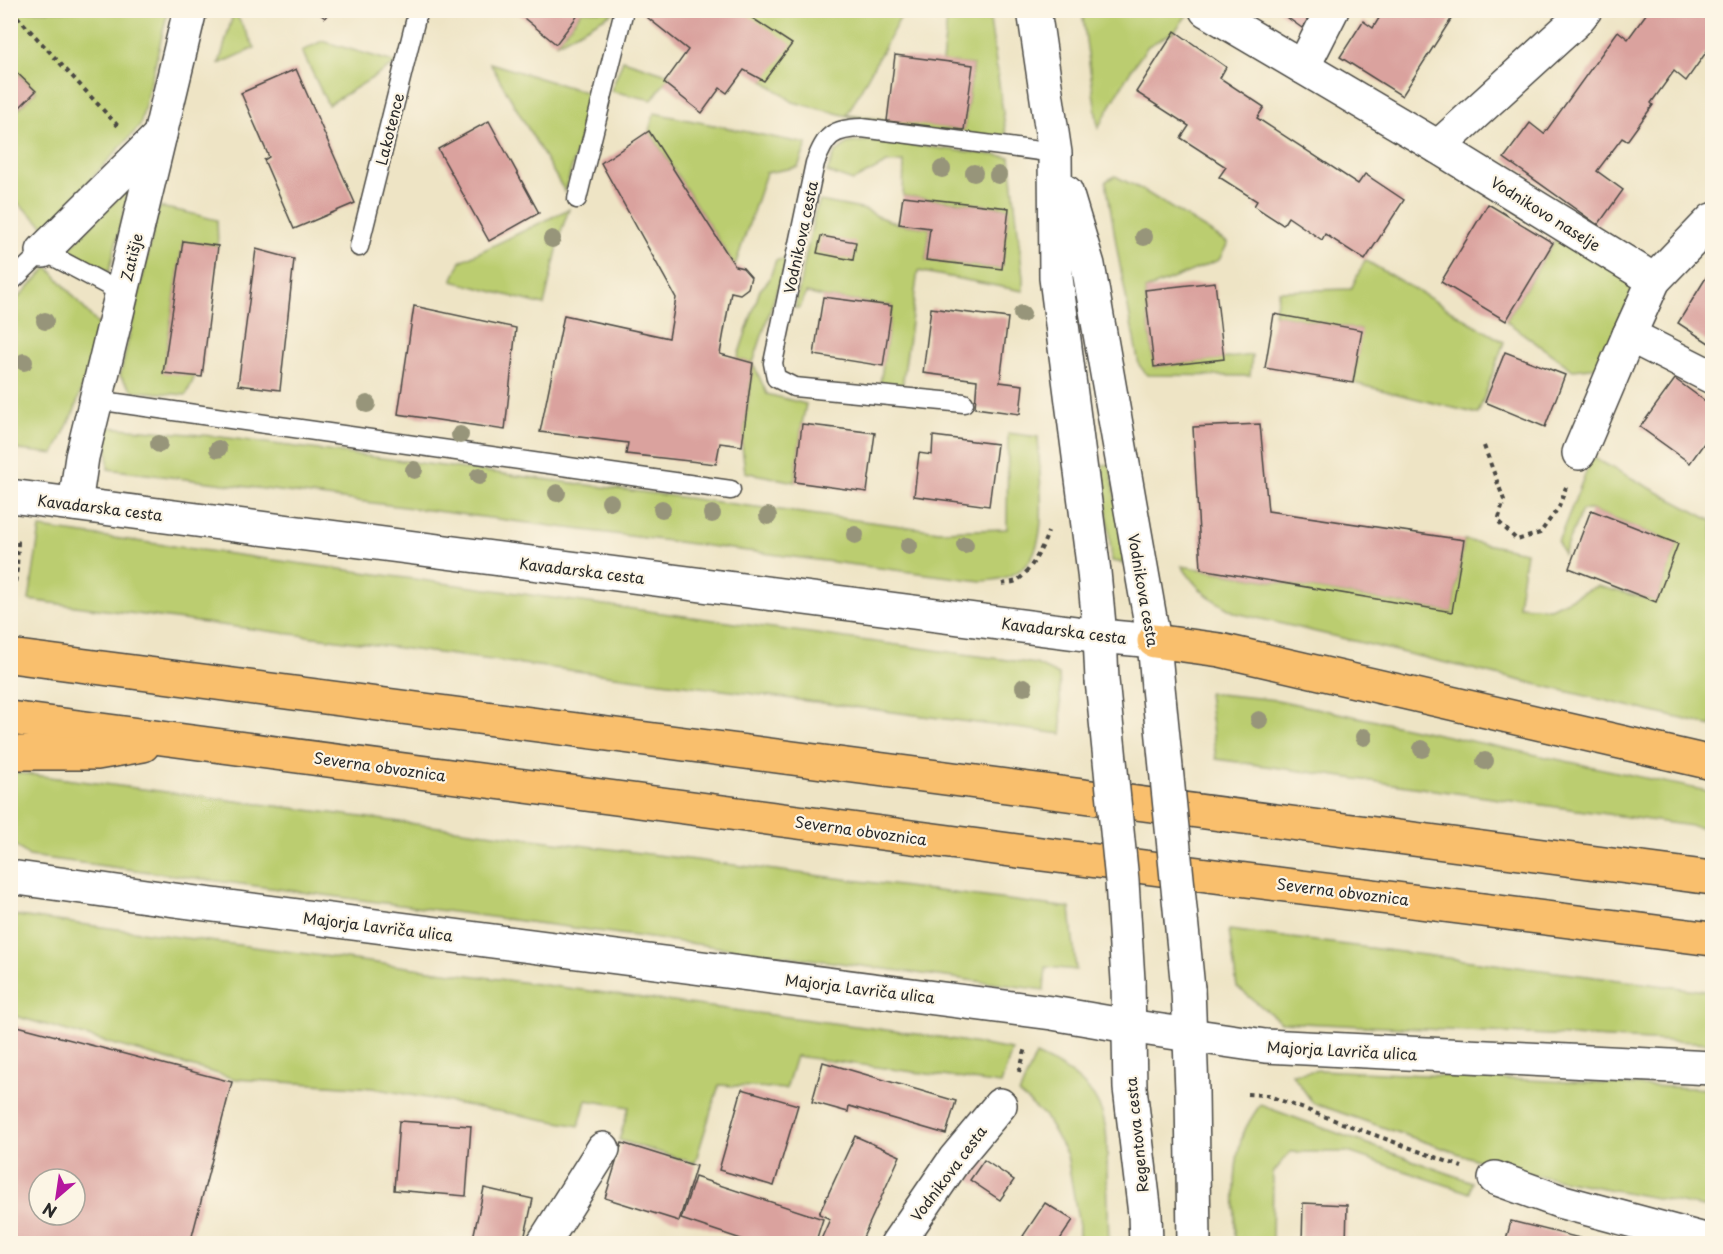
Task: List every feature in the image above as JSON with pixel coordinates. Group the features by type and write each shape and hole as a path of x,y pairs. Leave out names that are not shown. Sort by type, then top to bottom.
{"highway":[{"path":"1154,641 1220,650 1713,763"},
{"path":"10,647 65,663"},
{"path":"10,656 1713,878"},
{"name":"Severna obvoznica","path":"10,718 1713,939"},
{"path":"10,753 97,753 174,739"}],"street":[{"name":"Zatišje","path":"75,504 82,457 122,293 151,144 190,10"},
{"name":"Vodnikovo naselje","path":"1206,10 1437,147 1654,280"},
{"path":"1303,67 1332,10"},
{"path":"1437,147 1575,22 1585,10"},
{"name":"Vodnikova cesta","path":"1031,11 1055,153 1088,265 1154,641 1188,989 1190,1035"},
{"path":"42,251 151,144"},
{"name":"Vodnikova cesta","path":"1055,153 1056,278 1100,636 1102,680 1122,881 1128,981 1128,1026"},
{"path":"1579,453 1654,280 1713,220"},
{"path":"1629,334 1713,377"},
{"name":"Kavadarska cesta","path":"10,496 1100,636 1154,641"},
{"name":"Majorja Lavriča ulica","path":"10,877 1052,1013 1265,1046 1713,1068"},
{"name":"Regentova cesta","path":"1128,1026 1130,1088 1145,1214 1146,1244"},
{"path":"1190,1035 1194,1244"},
{"name":"Vodnikova cesta","path":"897,1244 955,1159 1000,1105"},
{"path":"543,1244 603,1149"},
{"path":"1495,1178 1559,1200 1713,1242"}],"lane":[{"name":"Lakotence","path":"359,247 418,10"},
{"path":"577,199 624,10"},
{"name":"Vodnikova cesta","path":"964,403 794,387 776,378 773,363 815,163 828,137 846,129 862,128 1055,153"},
{"path":"10,283 42,251 122,293"},
{"path":"96,400 731,490"}],"path":[{"path":"11,10 151,144"},
{"path":"1484,446 1504,500 1498,521 1517,540 1540,532 1559,507 1579,453"},
{"path":"1043,547 1048,532"},
{"path":"10,537 18,542 17,569 10,618"},
{"path":"1247,1094 1266,1095 1495,1178"}],"green space":[{"path":"11,11 168,11 140,126 46,228 11,197 10,118 36,91 11,66"},
{"path":"234,11 255,48 219,64"},
{"path":"582,11 616,11 556,44"},
{"path":"740,11 904,11 847,115 964,130 973,65 942,62 948,11 990,20 1007,141 882,125 793,102 764,81"},
{"path":"1082,11 1190,11 1175,31 1148,46 1131,70 1098,128"},
{"path":"322,41 397,63 328,105 302,51"},
{"path":"623,60 670,75 652,100 611,91"},
{"path":"490,63 592,94 565,192"},
{"path":"654,113 807,144 798,167 766,173 735,266 649,131"},
{"path":"871,140 1010,157 1023,291 918,271 902,388 880,384 892,306 806,293 800,308 795,308 815,212 820,201 866,210 899,224 930,228 926,260 1001,269 1009,208 903,196 904,162 887,163 853,181 827,172 835,153 848,143"},
{"path":"1115,176 1141,189 1228,243 1219,260 1145,290 1154,367 1252,355 1250,376 1147,375 1139,365 1106,181"},
{"path":"131,183 109,272 68,250"},
{"path":"159,207 217,220 218,246 183,242 163,372 195,376 186,395 133,391 120,376"},
{"path":"569,209 544,305 452,281 461,261"},
{"path":"1562,233 1622,269 1635,293 1599,367 1573,370 1506,321 1553,243"},
{"path":"787,259 753,363 737,359 760,290 769,280 776,260"},
{"path":"1365,260 1504,342 1478,414 1353,383 1361,330 1274,314 1279,291 1351,289"},
{"path":"48,267 101,328 75,409 54,454 11,449 11,305"},
{"path":"753,363 767,394 806,404 795,482 745,472 742,445"},
{"path":"107,427 213,436 939,531 1007,529 1008,433 1038,437 1041,526 1034,554 1026,565 1015,573 1000,579 981,581 108,469"},
{"path":"1592,457 1712,521 1712,726 1236,613 1205,594 1182,566 1452,612 1464,540 1526,552 1518,606 1550,608 1597,586 1656,601 1678,544 1591,510 1582,510 1563,554 1558,542"},
{"path":"1110,464 1125,563 1112,561 1102,465"},
{"path":"40,528 1036,664 1059,675 1062,734 29,600"},
{"path":"1208,693 1277,700 1712,792 1712,829 1216,759"},
{"path":"11,772 1070,908 1076,970 1046,967 1044,990 29,856 11,842"},
{"path":"11,915 939,1037 1012,1050 1001,1084 796,1056 786,1089 719,1085 695,1163 619,1140 629,1107 586,1100 579,1126 373,1088 236,1079 11,1015"},
{"path":"1229,930 1712,992 1712,1043 1281,1022 1237,987"},
{"path":"1036,1055 1064,1069 1080,1081 1099,1106 1107,1139 1109,1243 1079,1243 1079,1226 1067,1155 1044,1115 1019,1094"},
{"path":"1319,1070 1712,1089 1712,1192 1708,1208 1503,1169 1313,1103 1292,1074"},
{"path":"1260,1105 1472,1182 1470,1193 1348,1152 1290,1152 1273,1173 1272,1243 1235,1243 1235,1188 1239,1146 1250,1120"}],"building":[{"path":"315,10 330,10 325,18"},
{"path":"514,10 582,10 556,44"},
{"path":"638,10 740,10 792,44 764,81 744,70 727,93 720,88 702,113 664,83 688,50"},
{"path":"1277,10 1314,10 1302,28"},
{"path":"1384,10 1457,10 1402,96 1340,57 1363,21 1373,28"},
{"path":"1649,10 1712,10 1712,44 1686,81 1674,71 1627,141 1622,138 1597,171 1623,190 1598,225 1504,158 1530,123 1544,134 1618,31 1628,39"},
{"path":"1175,31 1226,67 1220,78 1264,107 1257,118 1358,184 1365,174 1404,200 1365,260 1325,234 1322,240 1288,217 1283,225 1254,206 1257,201 1219,177 1226,167 1181,138 1189,126 1136,92"},
{"path":"895,55 973,65 964,130 887,121"},
{"path":"10,66 36,91 10,117"},
{"path":"296,69 355,203 294,229 264,160 269,157 241,93"},
{"path":"489,121 539,213 489,241 438,149"},
{"path":"649,131 735,266 743,268 751,277 748,288 740,294 731,292 720,354 753,363 742,446 720,443 716,464 626,454 628,443 540,432 564,315 669,338 676,298 601,163"},
{"path":"903,196 1009,208 1002,269 926,260 930,228 899,224"},
{"path":"1488,204 1553,243 1506,321 1441,282"},
{"path":"821,236 856,242 853,260 817,253"},
{"path":"183,241 218,246 202,377 163,373"},
{"path":"256,249 294,259 280,390 238,385"},
{"path":"1712,268 1712,345 1678,323"},
{"path":"1215,282 1224,359 1154,367 1145,290"},
{"path":"823,297 892,306 883,366 814,355"},
{"path":"414,306 516,328 505,430 398,414"},
{"path":"931,308 1008,318 1000,382 1023,385 1020,414 975,408 977,380 923,373"},
{"path":"1274,314 1362,330 1353,383 1265,368"},
{"path":"1505,352 1565,375 1545,427 1485,402"},
{"path":"1675,379 1712,406 1712,432 1690,463 1640,427"},
{"path":"802,424 875,433 867,492 795,482"},
{"path":"1260,424 1268,511 1464,540 1452,612 1201,569 1193,427"},
{"path":"933,436 997,444 989,506 914,496 919,453 932,455"},
{"path":"1591,510 1678,544 1656,602 1569,568"},
{"path":"10,1024 232,1082 190,1244 10,1244"},
{"path":"823,1062 956,1101 946,1134 849,1106 848,1112 812,1102"},
{"path":"742,1089 798,1105 774,1186 719,1170"},
{"path":"399,1121 471,1126 466,1196 394,1190"},
{"path":"855,1136 900,1156 860,1244 819,1244 830,1219 819,1214"},
{"path":"622,1143 696,1166 679,1221 605,1198"},
{"path":"984,1160 1014,1180 1000,1200 970,1180"},
{"path":"695,1177 823,1219 815,1244 756,1244 681,1219"},
{"path":"484,1188 533,1199 523,1244 496,1244 473,1238"},
{"path":"1045,1203 1073,1220 1057,1244 1034,1244 1023,1236"},
{"path":"1303,1203 1347,1205 1346,1244 1302,1244"},
{"path":"1511,1221 1600,1243 1600,1244 1505,1244"}]}
